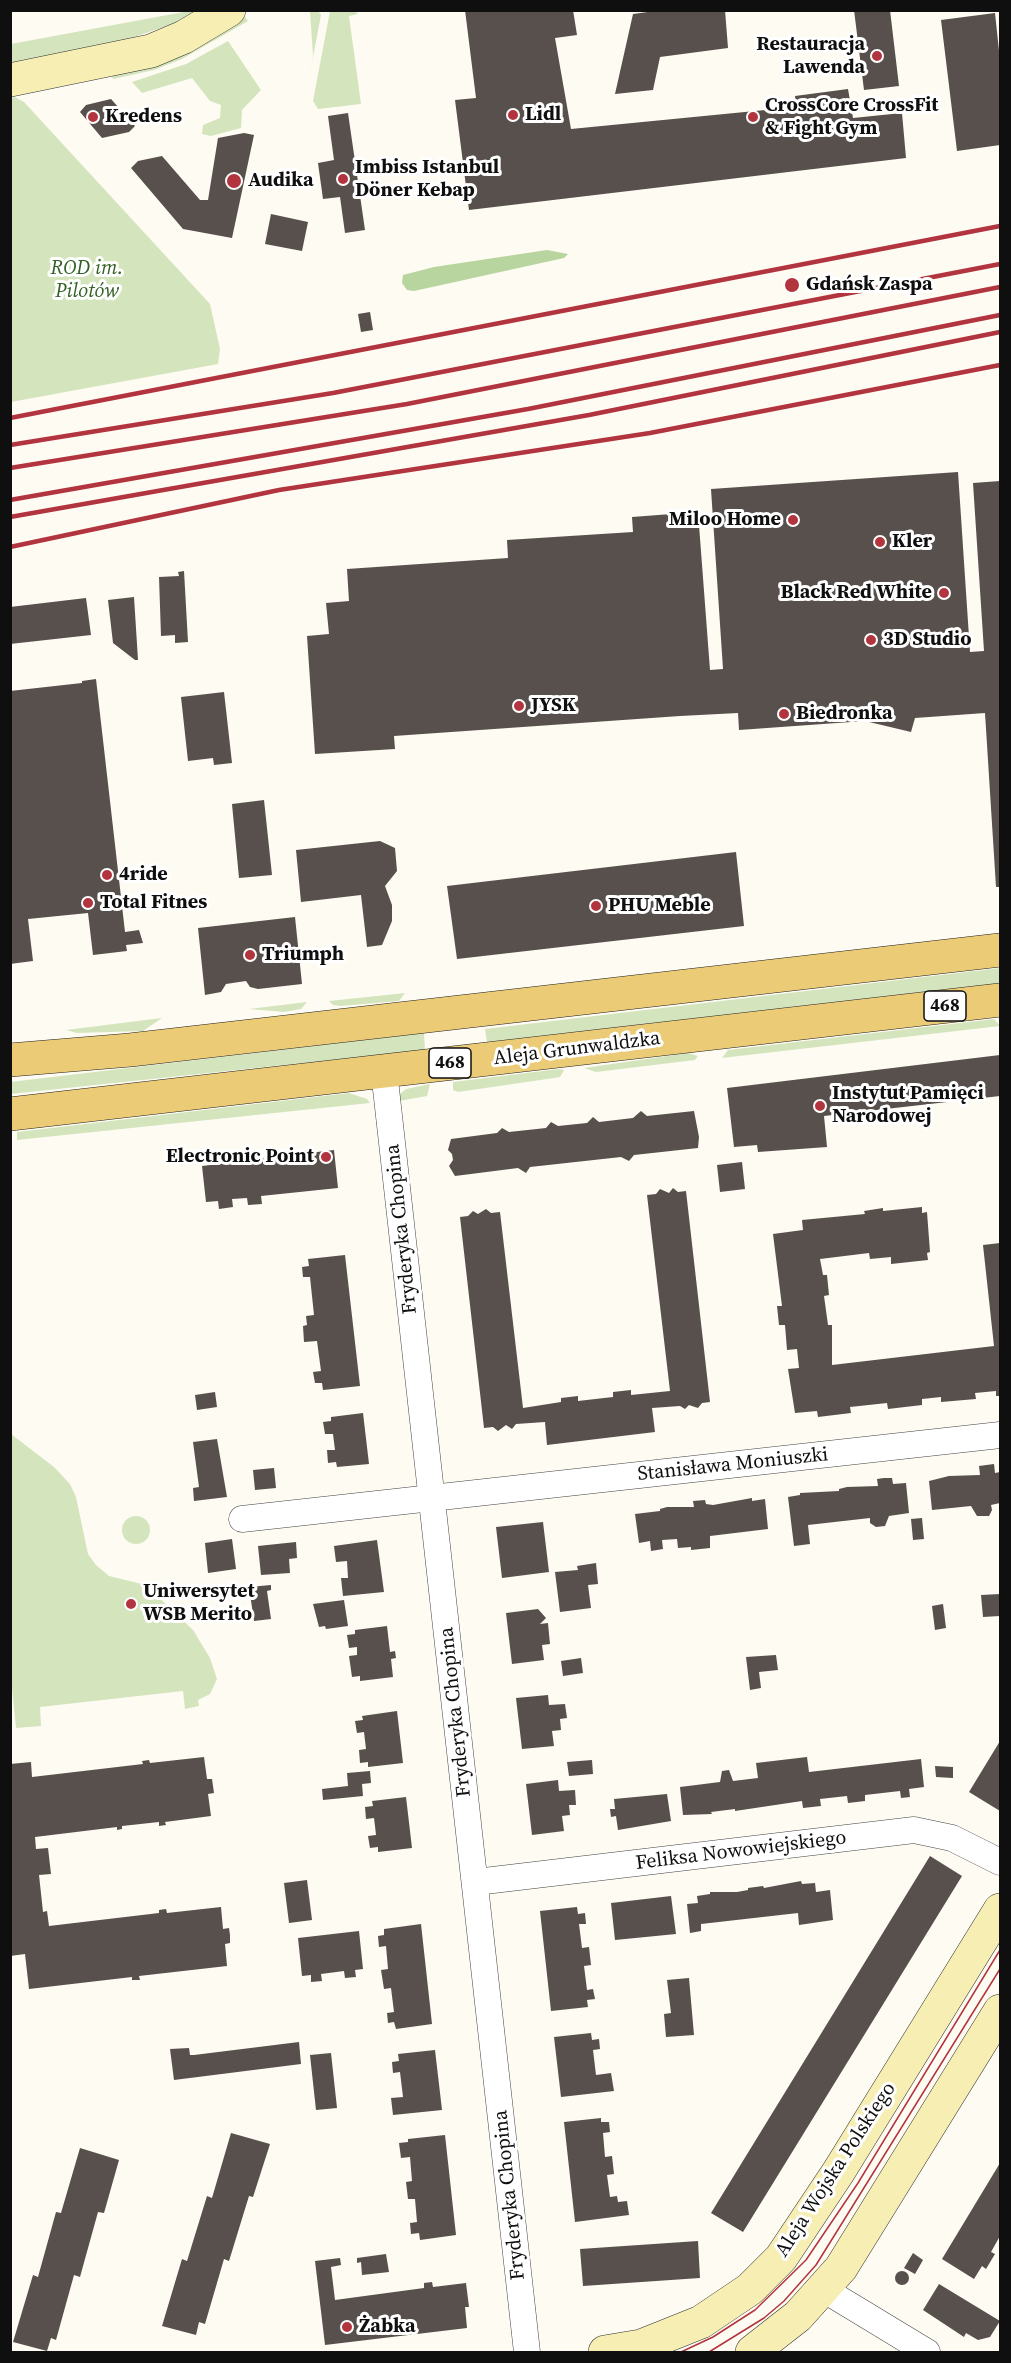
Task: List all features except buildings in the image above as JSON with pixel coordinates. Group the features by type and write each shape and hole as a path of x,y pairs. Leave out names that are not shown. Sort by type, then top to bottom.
{"main road":[{"path":"10,1060 130,1050 1000,950"},
{"name":"Aleja Grunwaldzka","path":"10,1114 1000,1000"}],"street":[{"path":"10,80 151,51 184,37 229,10"},
{"name":"Fryderyka Chopina","path":"384,1071 527,2352"},
{"name":"Stanisława Moniuszki","path":"242,1519 1000,1435"},
{"name":"Feliksa Nowowiejskiego","path":"476,1882 915,1830 952,1838 1000,1862"},
{"name":"Aleja Wojska Polskiego","path":"605,2352 641,2346 701,2322 750,2289 781,2258 826,2192 1000,1910"},
{"path":"752,2352 798,2316 823,2289 859,2241 1000,2011"},
{"path":"823,2289 927,2352"}],"green space":[{"path":"189,11 200,11 181,21 117,43 11,63 11,44"},
{"path":"310,11 318,11 321,15 310,73 313,56"},
{"path":"330,11 355,11 358,14 349,16 361,104 318,109 313,101"},
{"path":"245,17 248,21 182,59 154,70 113,79 111,73 217,33"},
{"path":"228,41 261,90 242,110 241,128 211,136 202,134 203,125 220,118 221,105 210,101 192,78 142,93 132,82 186,64"},
{"name":"ROD im. Pilotów","path":"15,97 24,102 210,304 220,349 218,364 11,402 10,98"},
{"path":"547,250 568,254 564,258 414,291 407,290 402,283 403,275 434,267"},
{"path":"1000,968 1000,983 487,1042 485,1029"},
{"path":"405,993 399,1001 341,1006 333,1005 329,1001"},
{"path":"307,1002 301,1009 284,1012 249,1009"},
{"path":"162,1018 143,1031 77,1033 66,1030"},
{"path":"994,1019 1000,1026 722,1058 728,1050"},
{"path":"424,1033 425,1050 11,1094 10,1082"},
{"path":"688,1053 698,1056 695,1060 596,1072 584,1068"},
{"path":"564,1070 560,1077 458,1092 453,1090 453,1082"},
{"path":"430,1084 427,1096 399,1101 400,1094 406,1089"},
{"path":"349,1093 367,1099 370,1103 17,1140 17,1132"},
{"path":"11,1434 54,1467 70,1484 76,1497 88,1554 96,1565 109,1576 146,1585 193,1630 210,1658 217,1679 210,1694 198,1700 199,1706 185,1709 183,1691 40,1707 41,1726 16,1728 10,1668"},
{"path":"136,1516 146,1520 150,1530 146,1540 136,1544 126,1540 122,1530 126,1520"}],"tram line":[{"path":"681,2352 713,2337 755,2310 806,2260 858,2183 1000,1950"},
{"path":"709,2352 764,2318 784,2301 816,2265 1000,1969"}],"railway":[{"path":"10,418 1000,226"},
{"path":"10,445 333,393 1000,264"},
{"path":"10,468 407,404 1000,287"},
{"path":"10,500 528,409 1000,315"},
{"path":"10,517 589,415 1000,332"},
{"path":"10,547 279,490 650,433 1000,365"}],"place":[{"name":"Restauracja Lawenda","path":"877,56"},
{"name":"Lidl","path":"513,115"},
{"name":"Kredens","path":"93,117"},
{"name":"CrossCore CrossFit & Fight Gym","path":"753,117"},
{"name":"Imbiss Istanbul Döner Kebap","path":"343,179"},
{"name":"Audika","path":"234,181"},
{"name":"Gdańsk Zaspa","path":"792,285"},
{"name":"Miloo Home","path":"793,520"},
{"name":"Kler","path":"880,542"},
{"name":"Black Red White","path":"944,593"},
{"name":"3D Studio","path":"871,640"},
{"name":"JYSK","path":"519,706"},
{"name":"Biedronka","path":"784,714"},
{"name":"4ride","path":"107,875"},
{"name":"Total Fitnes","path":"88,903"},
{"name":"PHU Meble","path":"596,906"},
{"name":"Triumph","path":"250,955"},
{"name":"Instytut Pamięci Narodowej","path":"820,1106"},
{"name":"Electronic Point","path":"326,1157"},
{"name":"Uniwersytet WSB Merito","path":"131,1604"},
{"name":"Żabka","path":"347,2327"}]}
